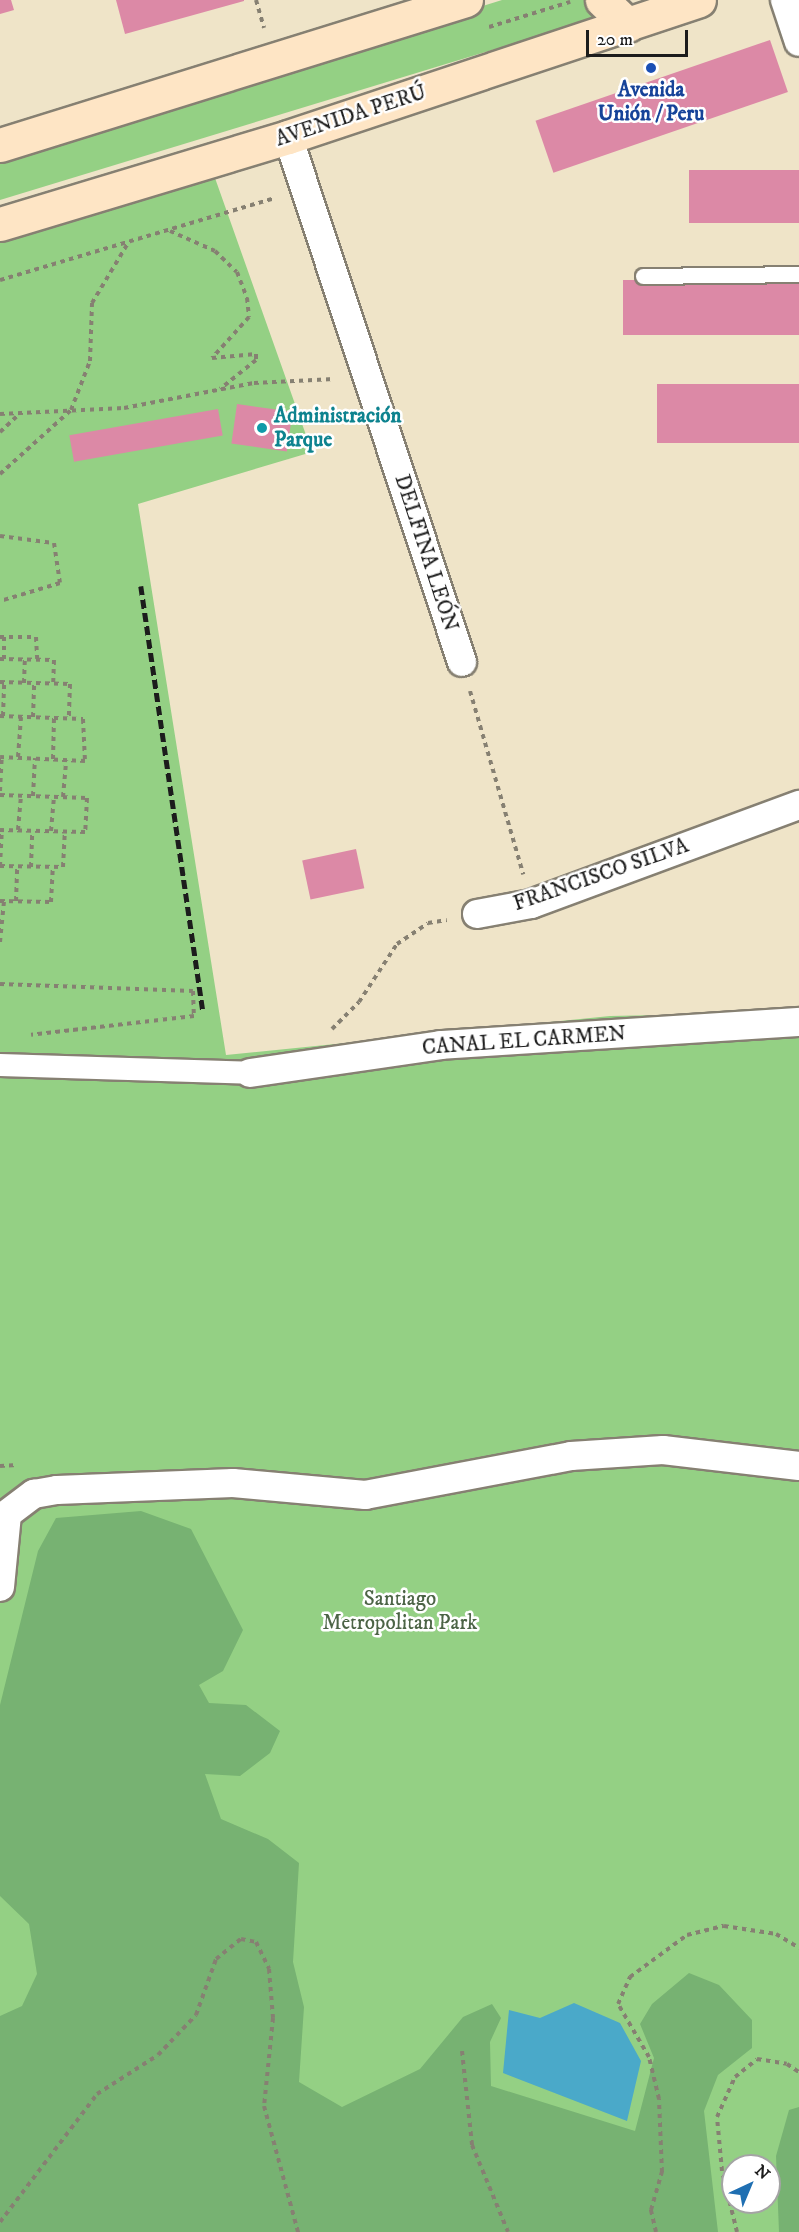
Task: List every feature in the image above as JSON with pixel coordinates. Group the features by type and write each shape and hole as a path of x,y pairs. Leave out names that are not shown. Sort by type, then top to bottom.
{"main road":[{"path":"0,145 466,0"},
{"path":"602,0 628,26"},
{"name":"AVENIDA PERÚ","path":"0,224 288,137 628,26 699,0"}],"street":[{"path":"785,0 799,42"},
{"name":"DELFINA LEÓN","path":"288,137 462,662"},
{"name":"FRANCISCO SILVA","path":"477,914 531,904 799,805"},
{"name":"CANAL EL CARMEN","path":"250,1072 441,1045 799,1022"},
{"path":"0,1065 250,1072"},
{"path":"0,1587 7,1514 34,1494 57,1490 233,1483 364,1495 571,1456 663,1450 799,1466"}],"lane":[{"path":"643,276 799,274"}],"path":[{"path":"0,280 169,231 305,188"},
{"path":"169,231 215,251 237,272 247,298 249,317 212,358 256,354 256,360 218,390"},
{"path":"0,474 71,410 90,361 92,303 128,243"},
{"path":"0,414 124,408 254,383 368,378"},
{"path":"0,432 20,412"},
{"path":"0,536 54,543 60,583 0,601"},
{"path":"37,659 36,638 2,637 2,659 54,660 53,684"},
{"path":"24,683 25,659"},
{"path":"462,662 531,904"},
{"path":"65,832 63,867 0,866 1,830 85,832 87,798 0,793 1,757 85,761 83,719 2,716 2,683 69,684 69,718"},
{"path":"33,717 34,683"},
{"path":"18,757 21,717"},
{"path":"53,759 54,718"},
{"path":"33,796 35,758"},
{"path":"63,797 66,760"},
{"path":"18,830 21,795"},
{"path":"51,831 54,796"},
{"path":"31,867 32,831"},
{"path":"16,902 17,867"},
{"path":"0,942 2,901 51,902 53,867"},
{"path":"322,1036 359,1002 397,945 428,923 477,914"},
{"path":"0,984 193,991 194,1016 17,1037"},
{"path":"656,2232 651,2210 662,2172 659,2099 649,2057 618,2004 630,1977 687,1935 724,1926 776,1934 799,1948"},
{"path":"0,2222 97,2094 158,2055 196,2015 216,1959 241,1939 256,1942 269,1969 273,2018 264,2106 298,2232"},
{"path":"462,2051 472,2145 508,2232"},
{"path":"737,2232 722,2171 717,2117 735,2077 757,2059 787,2064 799,2072"}],"green space":[{"path":"502,0 593,0 607,15 0,200 0,157"},
{"name":"Santiago Metropolitan Park","path":"215,178 312,452 138,504 226,1055 610,1016 758,1013 799,1006 799,2232 0,2232 0,243"},
{"path":"141,1511 191,1529 243,1630 223,1671 199,1685 209,1703 246,1705 280,1731 270,1753 240,1776 205,1774 221,1819 268,1839 299,1863 293,1962 304,2007 299,2082 342,2107 420,2069 463,2017 492,2004 501,2018 490,2042 491,2086 635,2131 654,2058 640,2024 652,2004 689,1973 719,1985 752,2020 752,2048 718,2075 704,2111 718,2232 0,2232 0,2016 22,2006 37,1974 29,1924 0,1896 0,1705 38,1551 56,1518"},
{"path":"799,2107 799,2232 779,2232 781,2154 777,2154 789,2110"}],"water":[{"path":"574,2003 620,2023 641,2061 627,2121 503,2073 509,2010 540,2018"}],"building":[{"path":"0,0 11,0 14,10 0,14"},
{"path":"116,0 244,0 244,1 125,34"},
{"path":"770,40 788,92 553,173 536,121"},
{"path":"689,170 799,170 799,223 689,223"},
{"path":"623,280 799,280 799,335 623,335"},
{"path":"657,384 799,384 799,443 657,443"},
{"name":"Administración Parque","path":"237,404 292,412 287,451 231,444"},
{"path":"218,409 223,436 74,462 69,435"},
{"path":"356,849 364,888 311,900 302,860"}],"railway":[{"path":"141,586 203,1009"}],"place":[{"name":"Avenida Unión / Peru","path":"651,68"},
{"name":"Administración Parque","path":"262,428"}]}
